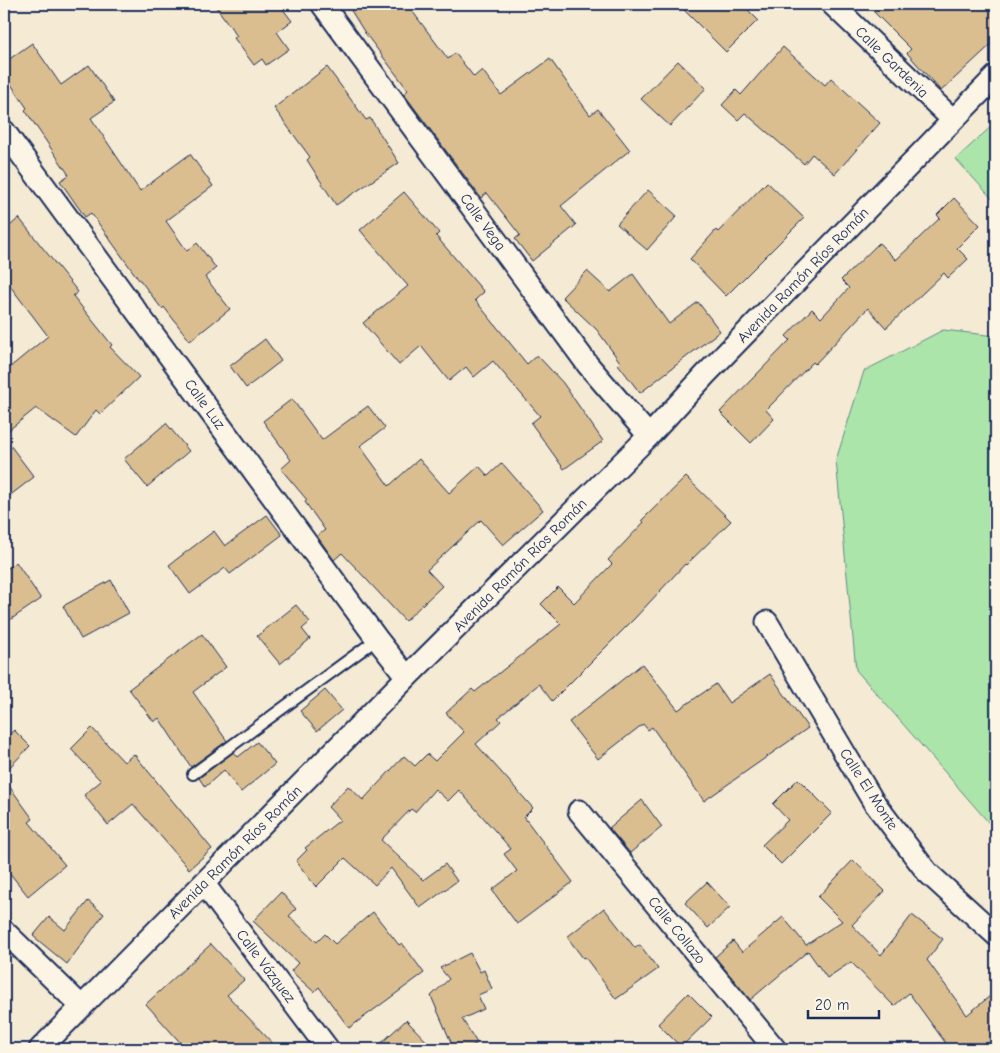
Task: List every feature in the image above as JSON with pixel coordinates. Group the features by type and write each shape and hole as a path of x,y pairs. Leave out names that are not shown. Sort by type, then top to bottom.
{"street":[{"name":"Calle Vega","path":"322,4 588,365 649,436"},
{"name":"Calle Gardenia","path":"832,4 952,120"},
{"name":"Avenida Ramón Ríos Román","path":"40,1049 407,677 649,436 713,367 996,76"},
{"name":"Calle Luz","path":"4,131 377,639 407,677"},
{"name":"Calle El Monte","path":"767,622 873,801 927,872 996,935"},
{"name":"Calle Collazo","path":"579,811 775,1049"},
{"name":"Calle Vázquez","path":"204,884 328,1049"},
{"path":"4,931 82,1007"}],"lane":[{"path":"193,774 377,639"}],"green space":[{"path":"996,122 996,203 956,159"},
{"path":"943,330 996,336 996,831 856,670 836,460 864,371"}],"building":[{"path":"214,4 279,4 292,21 277,32 289,49 266,65 262,59 254,65 234,38 237,36"},
{"path":"347,4 407,4 448,59 455,53 474,77 482,70 501,95 550,59 590,115 598,109 630,150 561,206 576,225 532,261 515,239 520,235 487,193 481,198 404,94 408,90 365,33"},
{"path":"678,4 742,4 758,20 726,52"},
{"path":"866,4 996,4 996,40 941,91 907,53 911,49"},
{"path":"32,43 61,85 89,65 114,102 91,118 140,191 190,154 213,186 166,221 187,251 197,243 216,268 205,277 230,309 190,341 164,307 162,309 139,280 91,213 85,217 60,181 69,175 25,110 27,108 4,74 4,63"},
{"path":"783,47 825,85 831,78 880,123 835,174 812,154 804,164 745,113 738,120 722,105 736,90 741,95"},
{"path":"678,61 706,88 670,126 641,99"},
{"path":"327,67 366,120 370,118 399,163 336,205 307,160 310,157 274,108"},
{"path":"767,182 804,218 726,296 690,259 716,230 718,232"},
{"path":"648,190 677,216 647,250 617,224"},
{"path":"404,192 439,233 436,236 484,292 475,300 527,364 537,355 563,383 603,441 564,469 531,423 540,416 493,361 474,377 466,367 449,381 421,346 399,365 363,323 408,286 360,230"},
{"path":"954,198 980,225 957,248 968,259 948,278 944,273 886,328 868,308 815,364 813,362 766,410 774,419 751,443 720,412 790,340 786,336 812,309 821,318 849,288 841,280 879,243 896,260 940,218 937,215"},
{"path":"19,218 78,292 73,296 112,345 110,347 139,377 100,414 96,410 76,437 36,408 4,434 4,372 48,336 4,278 4,231"},
{"path":"587,271 610,292 633,274 669,324 698,302 720,331 640,393 618,364 620,362 597,330 562,297"},
{"path":"265,339 281,361 246,388 230,366"},
{"path":"292,399 322,440 368,406 385,428 360,446 389,486 419,459 449,493 479,466 488,476 502,463 543,510 503,545 481,520 427,570 442,586 405,621 342,553 334,560 317,536 325,530 305,502 307,500 281,469 291,460 263,421"},
{"path":"166,423 189,451 147,487 124,459"},
{"path":"4,437 34,477 4,500"},
{"path":"686,477 731,521 685,564 635,618 552,701 539,684 498,718 501,721 476,744 533,808 524,817 573,882 517,924 492,890 517,871 504,854 511,849 459,790 448,801 435,789 415,812 411,809 381,840 423,880 445,864 457,881 420,908 391,868 375,885 345,858 316,887 296,861 307,850 305,848 340,820 328,807 348,786 363,800 404,756 415,766 427,754 435,761 464,732 446,713 472,689 475,692 561,624 541,604 558,587 574,603 612,564 608,560 644,522 642,520"},
{"path":"267,515 282,535 230,574 225,568 190,594 169,565 214,531 225,546"},
{"path":"16,562 41,599 4,624 4,571"},
{"path":"111,580 129,613 81,639 63,606"},
{"path":"296,605 310,622 302,629 310,639 280,664 257,636"},
{"path":"202,634 226,667 193,692 227,741 191,767 159,718 154,722 129,689"},
{"path":"642,664 678,710 716,684 729,703 770,674 808,728 704,801 652,727 648,730 643,724 598,759 569,722"},
{"path":"325,690 342,710 317,731 300,711"},
{"path":"92,728 124,762 134,754 212,849 189,869 133,804 108,825 84,795 101,781 71,749"},
{"path":"14,730 30,746 4,773 4,740"},
{"path":"257,742 275,764 241,792 224,770 205,787 199,778 234,752 238,757"},
{"path":"4,779 33,819 29,822 65,865 28,896 4,866"},
{"path":"798,779 832,813 781,864 762,845 788,820 773,804"},
{"path":"642,800 662,827 630,853 609,828"},
{"path":"853,860 885,891 852,925 881,955 912,915 943,939 927,960 967,1015 996,991 996,1049 950,1049 909,993 894,1006 851,962 827,978 808,951 750,1000 715,957 733,941 742,952 783,917 806,945 842,921 818,897"},
{"path":"707,882 730,907 708,928 685,903"},
{"path":"281,892 296,909 289,916 317,942 325,934 335,944 373,912 399,945 402,943 424,973 349,1028 319,987 314,992 291,971 298,963 253,921"},
{"path":"88,901 104,914 67,964 33,936 49,917 65,930"},
{"path":"604,908 635,948 640,945 658,969 616,999 585,957 583,958 567,937"},
{"path":"211,944 244,980 227,995 278,1049 186,1049 146,1004"},
{"path":"470,953 480,972 484,970 492,989 478,995 484,1009 462,1019 477,1043 467,1049 454,1049 431,996 449,979 440,968"},
{"path":"688,993 712,1017 681,1047 658,1024"},
{"path":"406,1020 434,1049 375,1049"}]}
